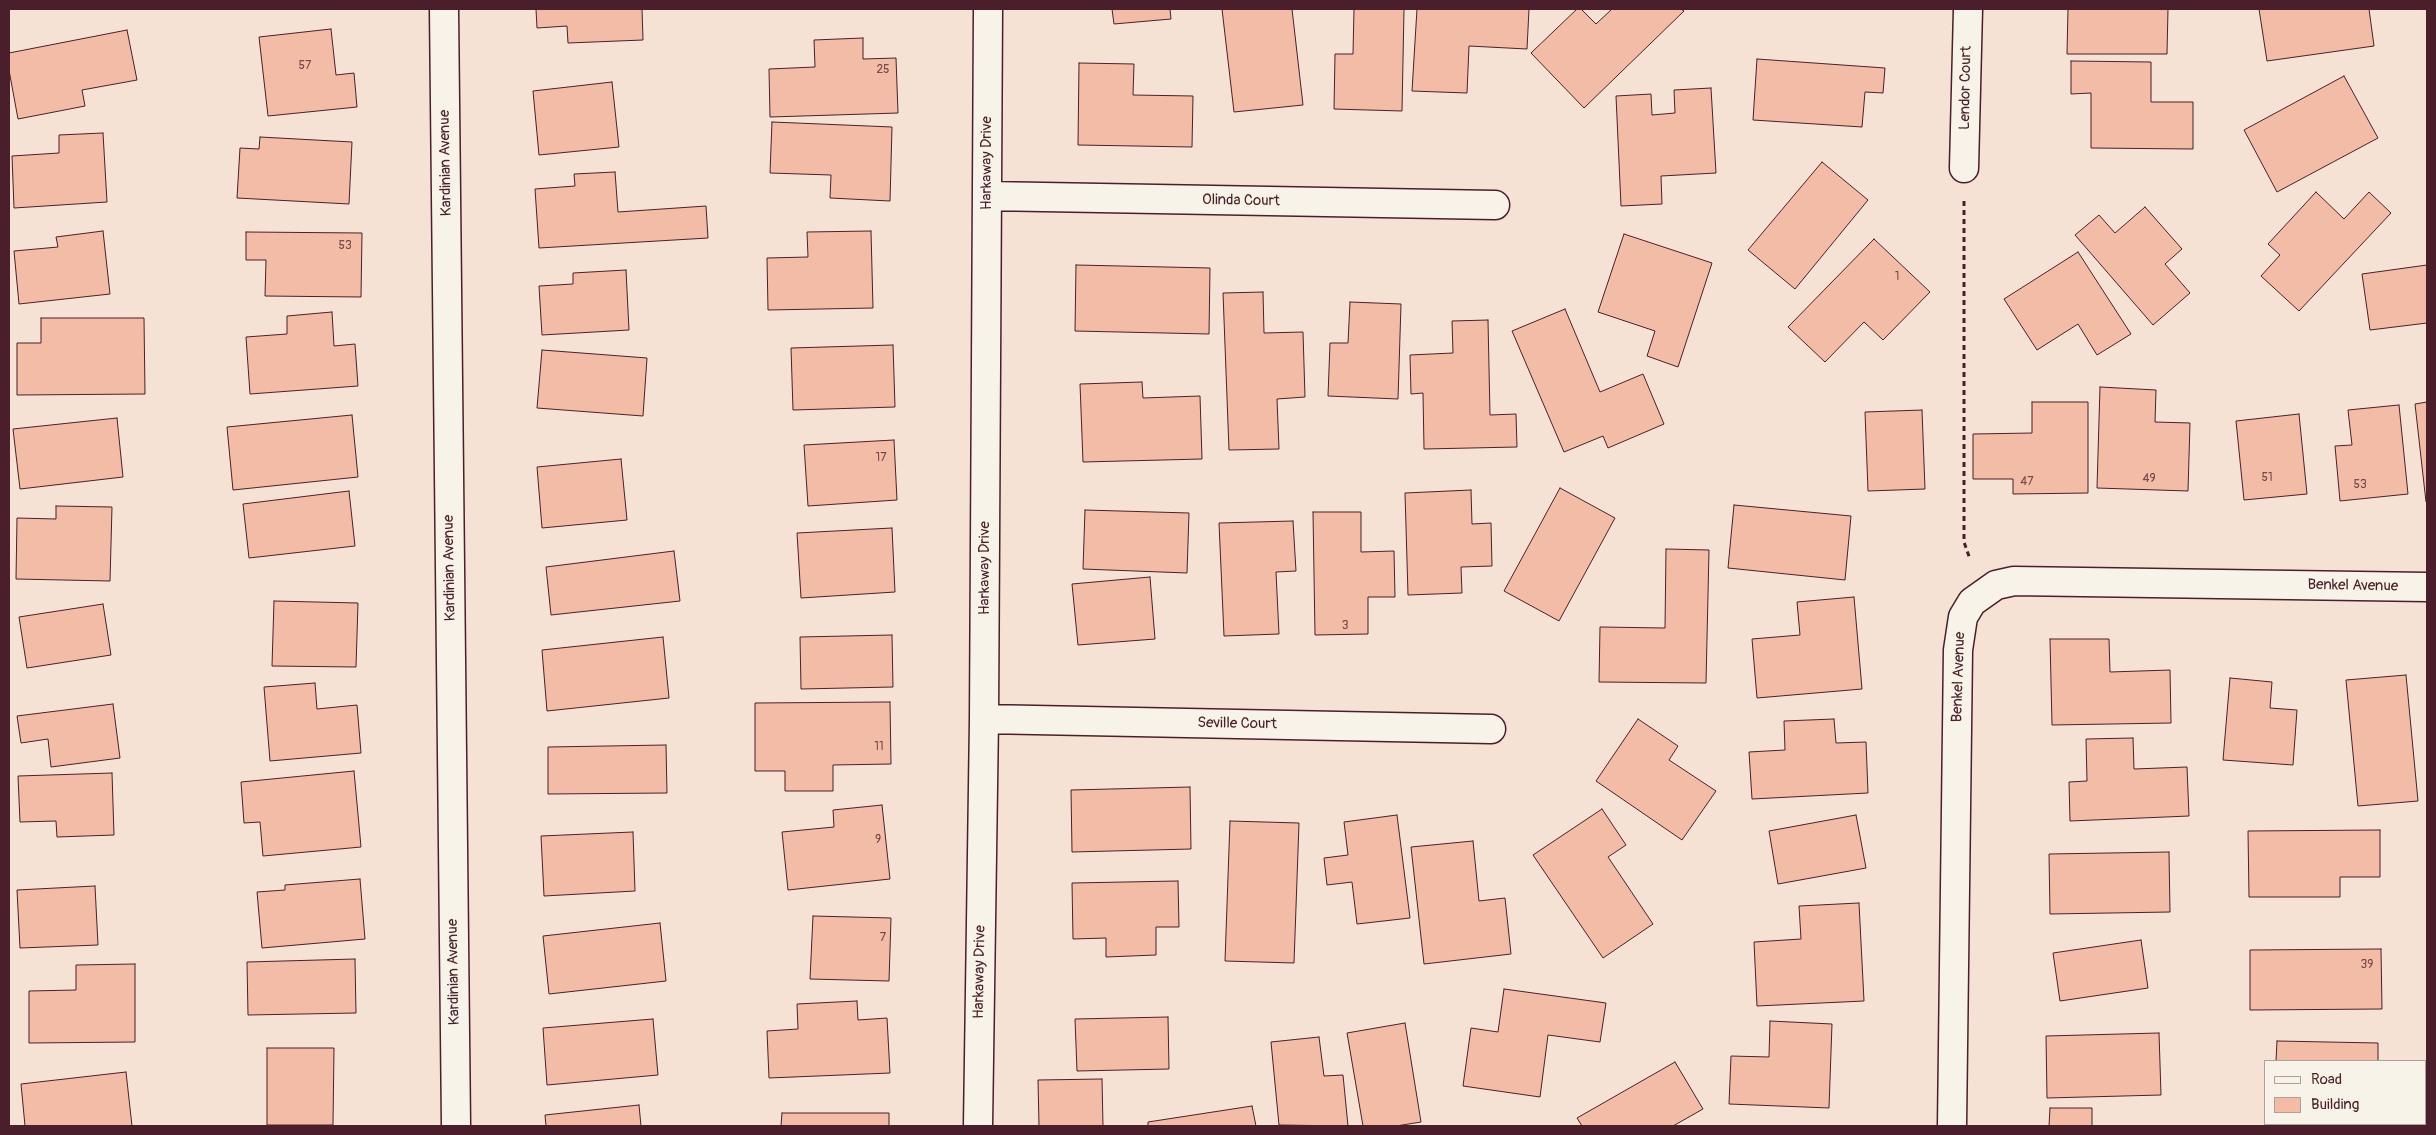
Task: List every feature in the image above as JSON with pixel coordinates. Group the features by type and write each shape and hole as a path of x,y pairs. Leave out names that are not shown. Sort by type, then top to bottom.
{"street":[{"name":"Kardinian Avenue","path":"444,9 456,1126"},
{"name":"Harkaway Drive","path":"978,1126 984,719 988,9"},
{"name":"Lendor Court","path":"1964,168 1968,9"},
{"name":"Olinda Court","path":"987,196 1495,205"},
{"name":"Benkel Avenue","path":"1952,1126 1959,636 1964,617 1972,602 1996,584 2014,581 2427,588"},
{"name":"Seville Court","path":"984,719 1491,729"}],"path":[{"path":"1964,168 1964,542 1982,593"}],"building":[{"path":"536,9 642,9 643,40 568,43 567,26 537,28"},
{"path":"1112,9 1170,9 1171,19 1114,24"},
{"path":"1222,9 1292,9 1303,105 1234,112"},
{"path":"1354,9 1404,9 1402,111 1334,109 1335,54 1353,54"},
{"path":"1417,9 1529,9 1527,49 1469,46 1467,93 1412,91"},
{"path":"1577,9 1581,9 1596,24 1612,9 1681,9 1684,11 1584,108 1531,53"},
{"path":"2068,9 2168,9 2167,54 2067,54"},
{"path":"2259,9 2369,9 2374,46 2267,61"},
{"path":"331,29 336,75 354,73 357,107 268,116 259,37"},
{"path":"127,30 137,80 82,90 85,106 18,119 9,70 9,53"},
{"path":"863,38 863,59 896,58 898,113 770,117 769,69 815,67 814,40"},
{"path":"1757,59 1885,68 1883,93 1865,92 1862,127 1753,120"},
{"path":"2071,61 2151,62 2151,102 2193,102 2193,149 2091,148 2091,93 2071,94"},
{"path":"1079,63 1134,64 1133,95 1193,96 1192,147 1078,145"},
{"path":"2344,76 2378,138 2277,192 2244,130"},
{"path":"612,82 619,147 539,155 533,91"},
{"path":"1711,88 1716,173 1661,176 1662,204 1621,206 1616,96 1651,94 1652,115 1675,113 1674,90"},
{"path":"772,122 892,127 890,201 830,198 831,175 770,173"},
{"path":"103,133 107,202 14,208 12,156 59,153 59,135"},
{"path":"260,137 352,142 349,204 237,198 240,148 259,149"},
{"path":"1822,162 1868,200 1795,289 1748,250"},
{"path":"615,172 618,212 706,206 708,238 539,248 535,189 575,186 574,174"},
{"path":"2316,192 2344,219 2369,192 2391,213 2299,311 2261,276 2280,255 2268,244"},
{"path":"2145,207 2182,249 2165,264 2190,293 2153,325 2075,235 2099,215 2115,233"},
{"path":"103,231 110,294 19,304 14,251 58,247 56,237"},
{"path":"871,231 873,308 768,310 767,258 808,257 807,232"},
{"path":"246,232 362,233 361,297 265,296 266,260 246,260"},
{"path":"1624,234 1712,263 1678,367 1647,356 1655,331 1598,312"},
{"path":"1874,239 1930,292 1883,340 1864,322 1825,362 1788,327"},
{"path":"2078,252 2131,334 2097,355 2078,324 2037,350 2004,299"},
{"path":"1076,265 1210,268 1209,334 1075,331"},
{"path":"2427,265 2427,323 2370,330 2362,274"},
{"path":"626,270 629,330 542,335 539,286 573,284 573,273"},
{"path":"1263,292 1264,333 1303,332 1305,397 1277,399 1279,449 1229,450 1223,293"},
{"path":"1350,302 1401,304 1398,399 1328,396 1330,343 1348,343"},
{"path":"1565,309 1600,392 1643,374 1664,424 1608,448 1603,436 1564,452 1512,331"},
{"path":"332,312 334,346 355,344 358,386 250,394 246,337 287,334 287,316"},
{"path":"41,318 144,318 145,394 17,395 17,343 41,343"},
{"path":"1488,320 1490,415 1516,414 1517,447 1424,449 1423,393 1411,394 1410,355 1453,353 1452,321"},
{"path":"893,345 895,407 793,410 791,348"},
{"path":"542,350 647,358 643,416 537,408"},
{"path":"1142,382 1143,398 1200,396 1202,459 1083,462 1080,384"},
{"path":"2100,387 2156,390 2155,422 2190,423 2188,491 2097,488"},
{"path":"2032,402 2088,402 2088,493 2013,494 2013,479 1973,479 1973,434 2032,433"},
{"path":"2427,402 2427,502 2426,502 2415,404"},
{"path":"2399,405 2408,494 2340,501 2335,446 2352,445 2348,410"},
{"path":"1922,410 1925,489 1868,491 1865,412"},
{"path":"2299,414 2307,494 2244,500 2236,421"},
{"path":"352,415 358,477 233,490 227,427"},
{"path":"117,418 123,477 20,489 13,429"},
{"path":"894,440 897,500 808,506 804,445"},
{"path":"621,459 627,520 542,528 537,467"},
{"path":"1560,488 1615,518 1559,621 1504,591"},
{"path":"1471,490 1472,524 1491,523 1492,566 1461,567 1462,593 1408,595 1405,493"},
{"path":"349,491 355,546 249,558 243,504"},
{"path":"1734,505 1851,516 1845,580 1728,568"},
{"path":"56,506 112,507 110,581 16,579 17,518 56,519"},
{"path":"1085,510 1189,513 1187,573 1083,569"},
{"path":"1313,512 1361,512 1361,552 1394,551 1395,597 1368,597 1368,634 1315,635"},
{"path":"1293,521 1296,571 1276,572 1279,634 1224,636 1219,523"},
{"path":"892,528 895,592 801,598 797,533"},
{"path":"1666,549 1709,550 1706,683 1599,682 1600,627 1665,628"},
{"path":"674,551 680,601 551,615 546,567"},
{"path":"1150,577 1155,639 1078,645 1072,584"},
{"path":"1854,597 1862,689 1757,698 1752,639 1800,635 1797,602"},
{"path":"274,601 358,603 356,667 272,666"},
{"path":"103,604 111,655 27,668 19,617"},
{"path":"892,635 893,687 801,689 800,637"},
{"path":"663,637 669,698 547,711 542,650"},
{"path":"2050,639 2109,639 2110,672 2170,670 2171,723 2052,725"},
{"path":"2406,675 2418,801 2358,806 2346,680"},
{"path":"2230,678 2272,682 2270,708 2297,710 2293,765 2223,760"},
{"path":"315,683 317,709 357,705 361,753 270,761 264,687"},
{"path":"890,702 891,764 833,765 833,791 785,791 785,771 755,771 755,703"},
{"path":"113,704 120,758 51,767 48,739 21,743 17,716"},
{"path":"1638,719 1678,746 1669,760 1716,791 1682,840 1596,781"},
{"path":"1834,719 1836,743 1866,742 1868,793 1752,799 1749,752 1785,750 1784,721"},
{"path":"2133,738 2134,769 2187,767 2189,816 2070,821 2069,782 2087,781 2086,739"},
{"path":"666,745 667,793 548,794 548,747"},
{"path":"354,771 361,847 263,856 260,822 244,823 241,782"},
{"path":"112,773 114,835 57,837 56,821 20,822 18,776"},
{"path":"1190,787 1191,849 1072,852 1071,790"},
{"path":"882,805 890,879 788,890 782,832 834,827 833,810"},
{"path":"1602,809 1626,845 1608,857 1653,924 1603,958 1533,855"},
{"path":"1397,815 1410,918 1357,924 1352,882 1327,885 1324,858 1348,855 1344,822"},
{"path":"1856,815 1866,868 1778,884 1769,831"},
{"path":"1230,821 1299,823 1294,963 1225,961"},
{"path":"2380,830 2380,877 2340,877 2340,897 2249,897 2248,831"},
{"path":"633,832 635,891 544,896 541,836"},
{"path":"1473,841 1479,901 1505,898 1511,954 1424,964 1411,847"},
{"path":"2169,852 2170,912 2050,914 2049,854"},
{"path":"360,879 365,939 262,948 257,892 285,890 285,885"},
{"path":"1178,881 1179,927 1156,927 1156,955 1106,957 1106,938 1073,939 1072,883"},
{"path":"95,886 98,945 20,948 17,890"},
{"path":"1859,903 1864,1001 1757,1006 1754,942 1801,939 1799,906"},
{"path":"813,916 891,918 889,981 810,979"},
{"path":"660,923 666,981 549,994 543,936"},
{"path":"2141,940 2148,988 2060,1001 2053,953"},
{"path":"2381,949 2382,1009 2250,1010 2250,950"},
{"path":"355,959 356,1013 248,1015 247,962"},
{"path":"135,964 135,1042 29,1043 29,991 76,990 76,965"},
{"path":"1504,989 1606,1003 1600,1042 1548,1035 1540,1097 1463,1086 1471,1028 1498,1032"},
{"path":"857,1001 858,1020 887,1018 890,1073 769,1078 767,1031 798,1029 797,1004"},
{"path":"1168,1017 1169,1069 1077,1071 1075,1019"},
{"path":"653,1019 658,1075 547,1085 543,1028"},
{"path":"1770,1021 1832,1024 1829,1108 1729,1104 1731,1056 1769,1057"},
{"path":"1405,1023 1421,1122 1396,1126 1363,1126 1347,1033"},
{"path":"2159,1033 2161,1095 2047,1098 2046,1036"},
{"path":"1319,1037 1324,1076 1343,1075 1348,1126 1279,1125 1271,1042"},
{"path":"2277,1041 2378,1043 2378,1060 2276,1060"},
{"path":"267,1048 334,1048 333,1125 267,1125"},
{"path":"1675,1062 1703,1109 1673,1126 1582,1126 1577,1118"},
{"path":"126,1072 132,1126 25,1126 21,1084"},
{"path":"1102,1079 1103,1126 1039,1126 1038,1080"},
{"path":"639,1105 641,1126 546,1126 545,1115"},
{"path":"1252,1106 1256,1126 1148,1126 1148,1122"},
{"path":"2050,1108 2092,1108 2092,1126 2049,1126"},
{"path":"782,1113 889,1113 889,1126 781,1126"},
{"path":"2305,1125 2374,1125 2374,1126"}]}
